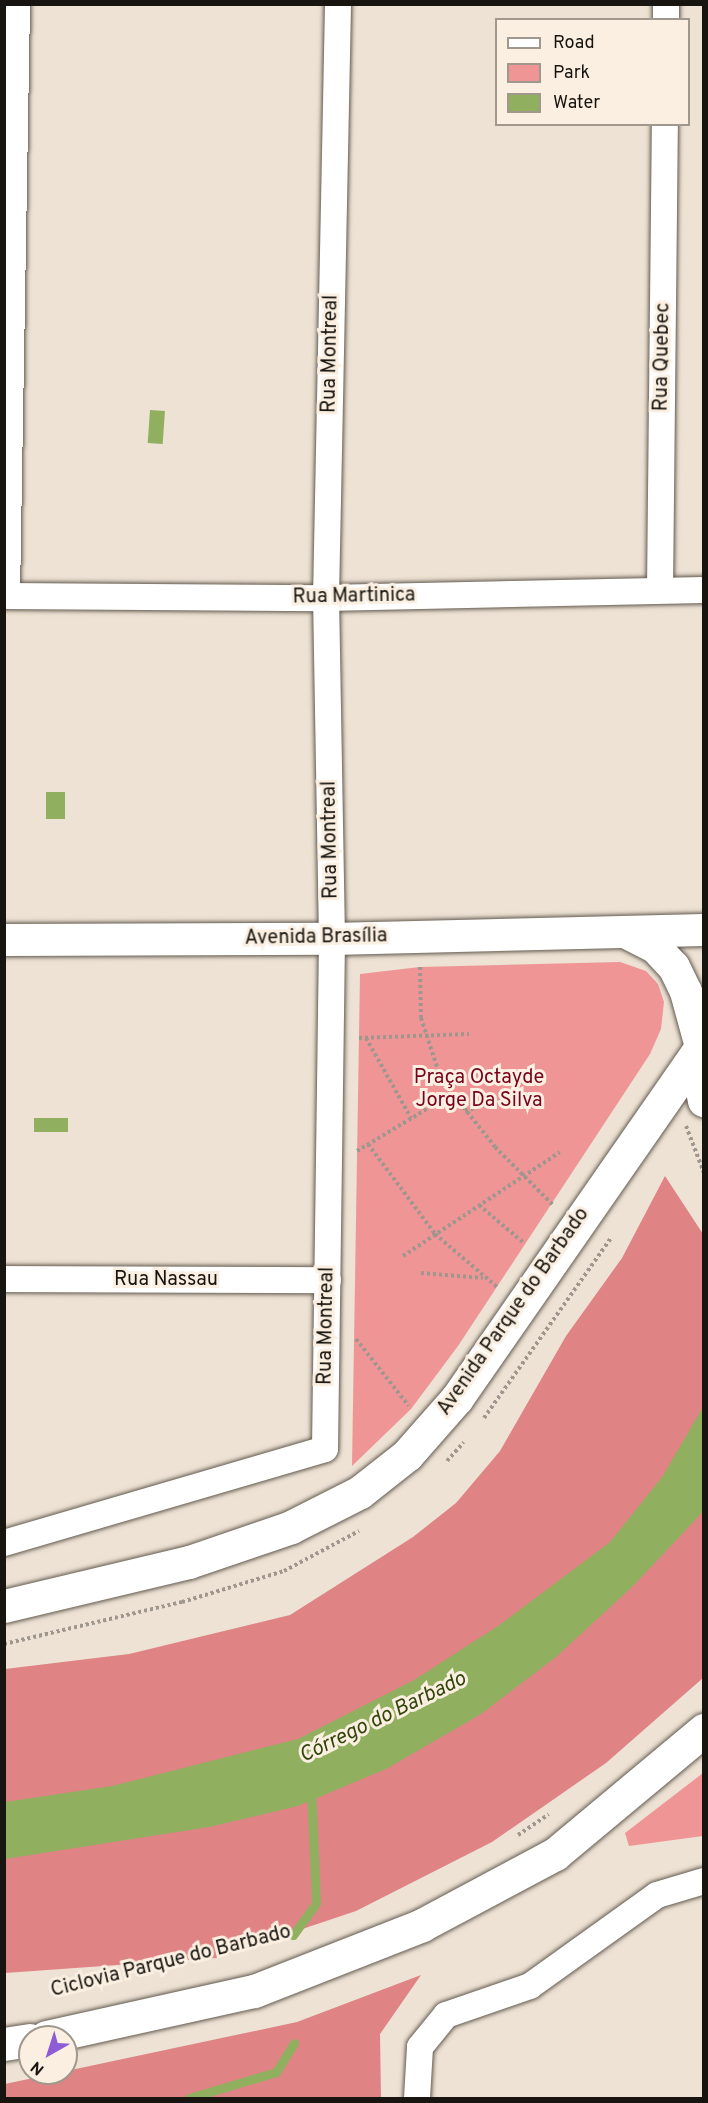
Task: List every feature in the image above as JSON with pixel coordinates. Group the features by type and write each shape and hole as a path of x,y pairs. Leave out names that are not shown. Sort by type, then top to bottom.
{"main road":[{"path":"696,1104 702,1045"},
{"name":"Avenida Parque do Barbado","path":"4,1606 189,1562 291,1527 360,1492 399,1461 457,1398 702,1045"},
{"path":"78,2030 254,1991 423,1925 555,1854 704,1730"}],"street":[{"path":"6,596 17,4"},
{"name":"Rua Montreal","path":"4,1542 325,1449 332,939 326,598 338,4"},
{"name":"Rua Quebec","path":"660,590 665,126"},
{"name":"Rua Martinica","path":"6,596 326,598 660,590 704,591"},
{"name":"Avenida Brasília","path":"4,940 332,939 704,930"},
{"name":"Avenida Brasília","path":"627,933 656,948 674,967 686,992 702,1045"},
{"name":"Rua Nassau","path":"4,1280 328,1280"},
{"path":"417,2098 420,2047 446,2015 530,1986 657,1895 704,1881"}],"path":[{"path":"420,967 425,1036 433,1064 465,1111 522,1175 552,1204"},
{"path":"357,1038 469,1034"},
{"path":"366,1038 411,1118"},
{"path":"356,1152 452,1094"},
{"path":"465,1111 508,1098"},
{"path":"696,1104 704,1173"},
{"path":"368,1144 435,1234 497,1287"},
{"path":"403,1256 522,1175 560,1152"},
{"path":"479,1204 525,1244"},
{"path":"421,1273 484,1278"},
{"path":"354,1337 411,1409"},
{"path":"514,1837 558,1809"}],"green space":[{"name":"Praça Octayde Jorge Da Silva","path":"620,962 646,971 658,984 664,1002 661,1029 650,1054 458,1346 411,1409 352,1466 360,974 420,967"},
{"path":"703,1773 703,1836 629,1846 625,1833"}],"shaded area":[{"path":"665,1176 703,1234 703,1678 606,1763 492,1842 356,1911 216,1958 5,1973 5,1669 129,1654 290,1615 413,1537 456,1503 500,1451 566,1336 622,1258"},
{"path":"421,1975 380,2034 381,2098 5,2098 5,2084 18,2081 18,2085 78,2085 78,2068 297,2022"}],"water":[{"path":"150,410 165,411 163,444 148,443"},
{"path":"46,792 65,792 65,819 46,819"},
{"path":"34,1118 68,1118 68,1132 34,1132"},
{"name":"Córrego do Barbado","path":"703,1407 704,1509 699,1516 632,1587 556,1657 481,1714 388,1768 298,1806 209,1827 5,1859 5,1802 112,1786 298,1739 414,1680 498,1626 610,1542 662,1477"}],"waterway":[{"path":"293,1935 316,1903 311,1789"},
{"path":"189,2098 276,2072 294,2043"}]}
